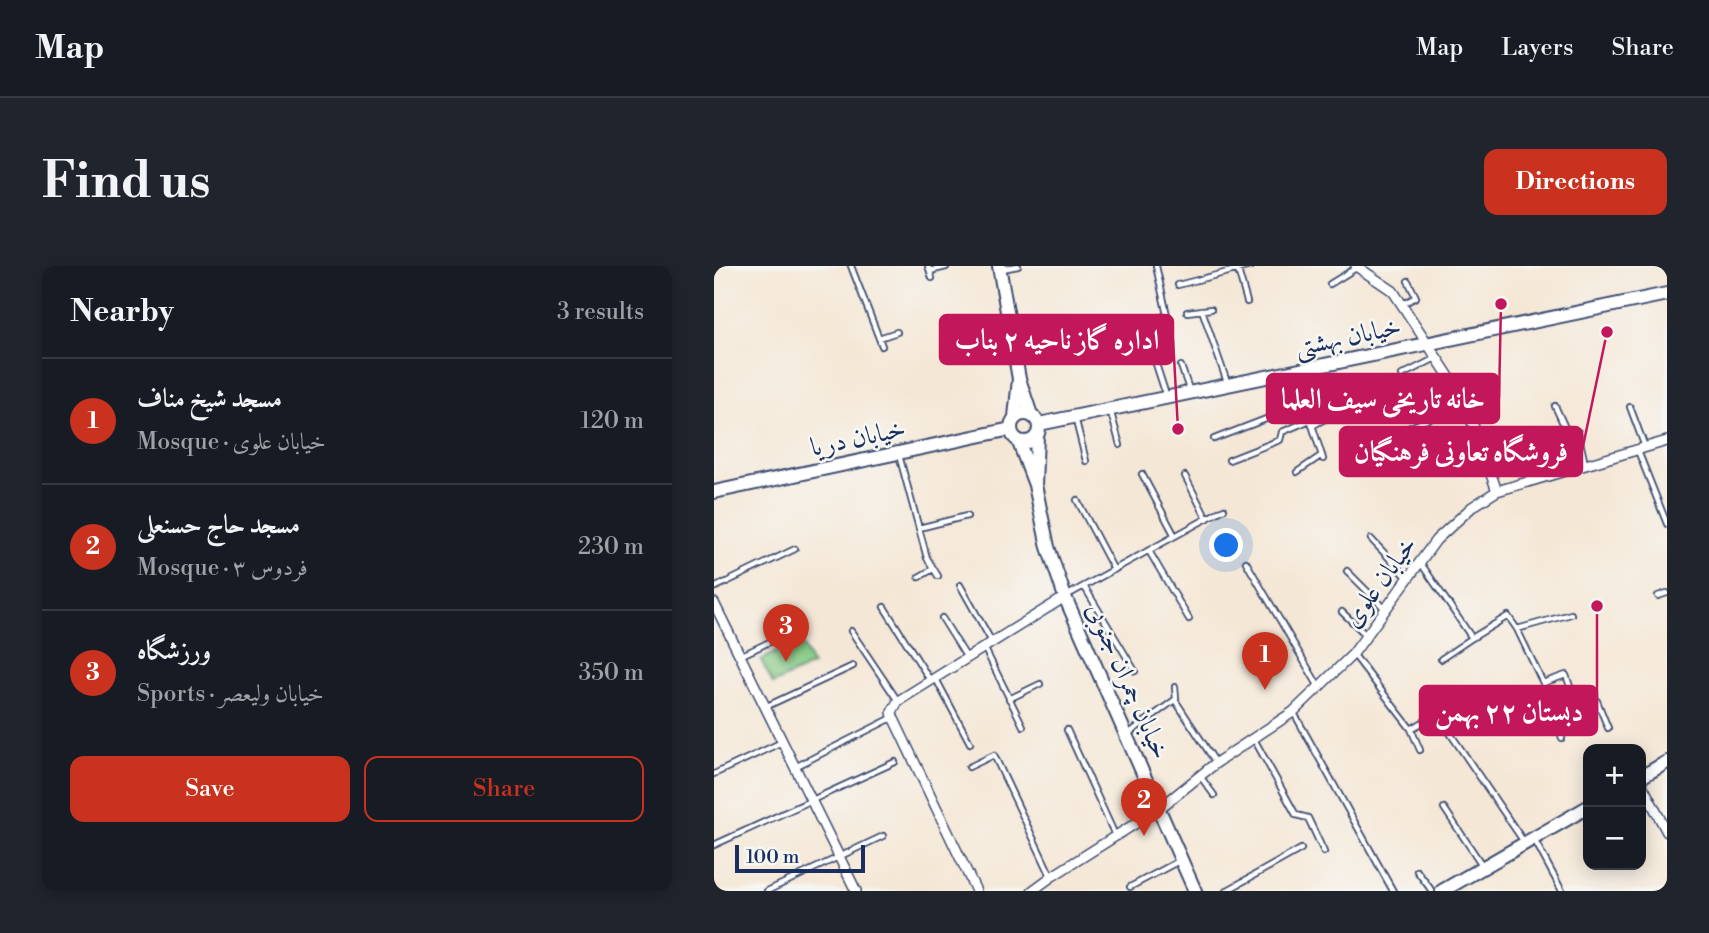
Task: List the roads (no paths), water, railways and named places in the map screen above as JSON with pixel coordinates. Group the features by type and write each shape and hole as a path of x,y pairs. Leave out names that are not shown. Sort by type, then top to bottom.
{"main road":[{"path":"999,268 1019,379 1036,425 1027,442 1015,429 1019,379"},
{"name":"خیابان بهشتی","path":"1036,425 1667,295"},
{"path":"1015,429 1023,414 1036,425"},
{"name":"خیابان چمران جنوبی","path":"1035,485 1036,425"},
{"name":"خیابان چمران جنوبی","path":"1015,429 1035,485 1048,547 1065,597 1195,891"},
{"name":"خیابان دریا","path":"714,492 1015,429"},
{"path":"1646,774 1667,762"},
{"path":"1442,891 1583,810"}],"street":[{"path":"1357,266 1393,291 1465,403 1497,491"},
{"name":"خیابان علوی","path":"1032,891 1044,887 1051,877 1160,808 1216,763 1293,712 1353,654 1420,561 1452,524 1472,507 1497,491 1667,441"},
{"path":"976,891 892,712 898,701 1065,597"},
{"path":"714,603 856,891"},
{"path":"1646,792 1667,832"}],"lane":[{"path":"851,266 882,346"},
{"path":"999,268 1018,266"},
{"path":"1086,337 1143,324 1167,315 1156,266"},
{"path":"1178,285 1251,266"},
{"path":"1330,284 1357,266"},
{"path":"932,278 929,269 946,267"},
{"path":"1238,270 1247,302"},
{"path":"1403,304 1416,297 1408,281"},
{"path":"1187,312 1211,309"},
{"path":"1202,310 1228,385"},
{"path":"1143,324 1167,398"},
{"path":"879,338 897,332"},
{"path":"1402,375 1436,358"},
{"path":"1181,366 1190,393"},
{"path":"1294,372 1322,457 1297,472"},
{"path":"1404,430 1465,403"},
{"path":"1214,439 1305,404"},
{"path":"1555,406 1567,432 1577,432 1585,465"},
{"path":"1630,407 1667,524"},
{"path":"1110,410 1121,445"},
{"path":"1229,460 1280,440 1282,432 1341,410"},
{"path":"1075,417 1086,461"},
{"path":"899,453 927,558 938,576"},
{"path":"1142,474 1174,536"},
{"path":"1185,476 1207,519"},
{"path":"1077,500 1114,570"},
{"path":"1065,597 1224,509"},
{"path":"919,528 967,516"},
{"path":"1371,539 1409,579"},
{"path":"714,588 794,549"},
{"path":"1149,551 1189,619"},
{"path":"1420,561 1472,638"},
{"path":"1246,562 1320,688"},
{"path":"919,577 933,569"},
{"path":"1348,571 1386,610"},
{"path":"960,584 1023,726"},
{"path":"1084,586 1135,671"},
{"path":"1658,596 1667,593"},
{"path":"884,607 933,680 970,743"},
{"path":"1342,612 1367,635"},
{"path":"1517,629 1571,614"},
{"path":"1441,659 1508,617 1517,629 1543,683 1562,738"},
{"path":"942,618 967,658"},
{"path":"740,656 799,628"},
{"path":"851,631 898,701"},
{"path":"1353,654 1411,729 1420,750"},
{"path":"765,707 853,666"},
{"path":"1543,683 1566,675 1577,709 1597,701 1608,728"},
{"path":"1009,699 1040,684"},
{"path":"1175,687 1175,700 1216,763"},
{"path":"1127,735 1175,700"},
{"path":"1293,712 1394,891"},
{"path":"1411,729 1437,714 1562,891"},
{"path":"795,767 893,718"},
{"path":"1067,730 1115,835"},
{"path":"1254,738 1296,815 1308,818 1324,852"},
{"path":"714,774 783,742"},
{"path":"969,767 994,755 1051,877"},
{"path":"714,845 895,762"},
{"path":"1200,776 1214,795"},
{"path":"1444,807 1484,867"},
{"path":"767,891 883,836"},
{"path":"1226,891 1301,849"},
{"path":"1130,887 1182,860"},
{"path":"1417,871 1432,891"}],"place":[{"name":"خانه تاریخی سیف العلما","path":"1501,304"},
{"name":"فروشگاه تعاونی فرهنگیان","path":"1607,332"},
{"name":"اداره گاز ناحیه ۲ بناب","path":"1178,429"},
{"name":"دبستان ۲۲ بهمن","path":"1597,606"},
{"name":"ورزشگاه","path":"786,662"},
{"name":"مسجد شیخ مناف","path":"1265,690"},
{"name":"مسجد حاج حسنعلی","path":"1144,836"}]}
